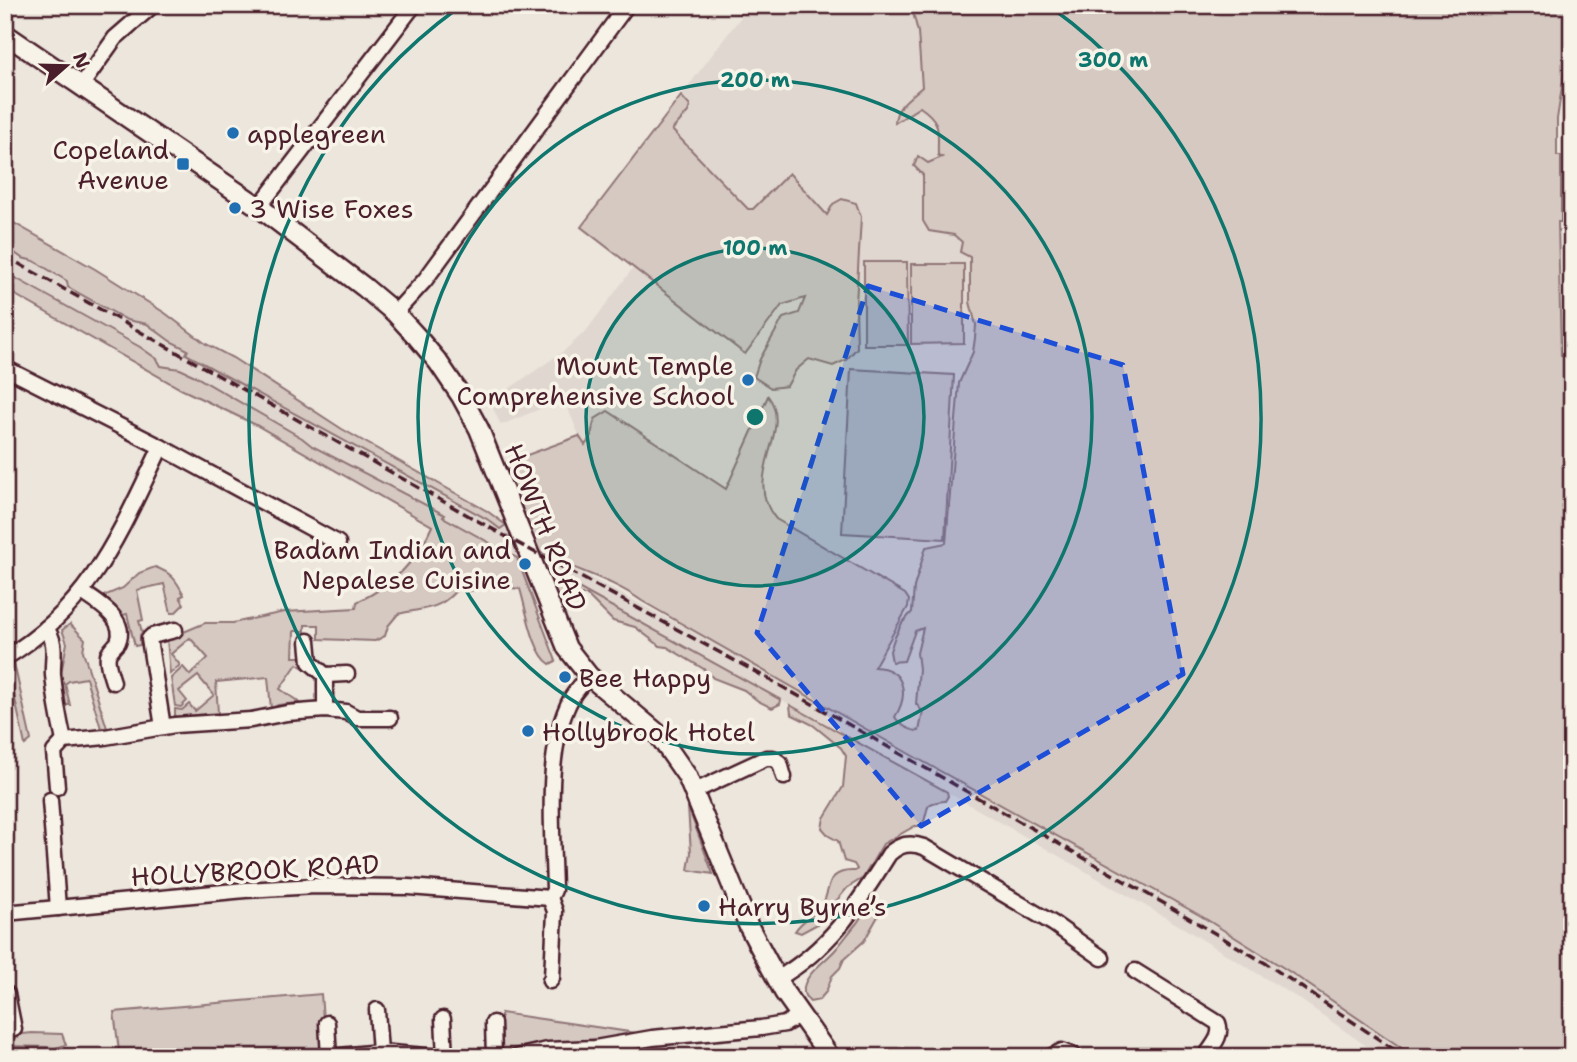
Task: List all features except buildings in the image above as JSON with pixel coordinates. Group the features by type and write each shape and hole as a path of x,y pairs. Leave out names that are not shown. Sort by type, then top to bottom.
{"main road":[{"name":"HOWTH ROAD","path":"5,34 259,207 364,286 395,313 438,362 479,429 567,648 589,676 657,733 677,759 695,791 744,915 777,979 830,1057"}],"street":[{"path":"80,86 115,38 153,5"},
{"path":"259,207 414,5"},
{"path":"395,313 425,280 627,5"},
{"path":"5,368 161,447 338,543"},
{"path":"5,658 47,628 82,592 118,536 161,447"},
{"path":"82,592 111,614 118,628 119,638 108,655 113,682"},
{"path":"47,628 53,636 55,646 53,672 64,741"},
{"path":"163,727 149,639 152,635 175,630"},
{"path":"308,641 310,662 325,675 346,674"},
{"path":"325,675 325,710"},
{"path":"550,981 555,911 550,898 554,890 554,759 567,708 576,691 589,676"},
{"path":"58,908 54,752 64,741 163,727 251,720 287,713 325,710 346,712 357,718 390,718"},
{"path":"695,791 766,758 773,758 780,763 784,777"},
{"path":"777,979 799,965 842,926 888,854 895,848 913,844 924,847 1054,924 1102,958"},
{"name":"HOLLYBROOK ROAD","path":"5,913 306,886 409,887 550,898"},
{"path":"1135,971 1218,1023 1219,1036 1205,1057"},
{"path":"5,1031 14,1029 7,994"},
{"path":"377,1010 380,1052"},
{"path":"516,1057 547,1050 595,1048 652,1038 761,1028 785,1024 800,1015"},
{"path":"443,1020 445,1057"},
{"path":"327,1023 330,1057 380,1052 437,1057"},
{"path":"493,1024 495,1057"},
{"path":"1050,1057 1062,1051 1077,1057"}],"highlighted area":[{"path":"868,286 1123,365 1183,674 921,826 757,633"}],"shaded area":[{"name":"Mount Temple Comprehensive School","path":"750,5 934,5 948,46 983,349 940,637 913,756 1201,916 1287,970 1415,1057 1382,1057 1301,1000 1177,924 651,627 443,517 432,526 256,425 181,389 5,289 5,218 95,269 165,313 206,344 233,358 342,429 487,511 506,525 505,529 513,536 537,550 505,463 579,435 564,399 501,425 490,402 564,351 587,330 633,268 581,227","holes":["568,566 588,572 626,590 717,644"]},
{"path":"911,5 1572,5 1572,23 1557,119 1557,156 1561,156 1561,222 1558,222 1561,356 1572,358 1572,1057 1415,1057 1287,970 1201,916 913,756 630,593 538,551 505,463 579,436 585,445 590,439 595,419 608,411 726,489 768,396 775,410 776,424 765,470 763,487 766,503 776,519 905,594 909,600 908,607 874,667 884,668 898,677 903,691 900,708 895,717 906,727 919,731 923,712 916,704 919,669 917,653 923,628 915,631 904,661 892,662 890,651 902,623 912,612 914,587 926,547 946,543 959,383 973,352 976,325 970,302 970,257 960,252 962,242 954,235 929,231 923,221 923,175 914,166 918,156 928,163 942,157 938,155 936,123 920,107 895,123 901,107 922,87 918,32"},
{"path":"681,96 690,106 672,130 748,209 753,209 789,173 827,215 833,204 842,199 856,203 861,217 856,304 857,348 846,360 833,366 809,359 796,370 787,386 771,388 754,377 760,359 783,318 799,313 805,298 782,305 745,354 581,227"},
{"path":"5,218 95,269 165,313 206,344 233,358 342,429 487,511 506,525 500,529 487,519 186,354 188,350 147,324 127,320 68,287 67,281 5,246"},
{"path":"864,262 907,262 908,345 864,345"},
{"path":"911,264 964,264 964,343 911,344"},
{"path":"10,275 140,347 157,359 161,366 180,369 193,375 312,446 445,515 443,517 517,558 556,661 550,664 539,651 520,589 504,587 499,581 493,580 477,590 467,591 461,585 439,604 398,614 388,626 385,636 375,641 319,639 319,625 305,625 305,631 294,631 293,657 301,657 310,672 297,664 280,689 299,702 297,703 278,705 271,709 268,677 216,682 218,713 175,717 175,709 182,710 189,704 195,711 214,695 198,676 179,691 187,701 181,707 175,706 171,678 183,667 190,675 208,658 190,638 171,654 180,665 170,674 167,639 205,623 233,623 284,612 356,608 357,602 370,596 402,572 419,551 432,526 256,425 181,389 5,289 5,276"},
{"path":"851,369 954,375 945,539 842,533"},
{"path":"155,567 176,581 184,595 180,597 184,604 175,613 171,613 164,584 137,590 143,620 139,621 142,632 140,645 135,646 127,614 118,616 99,598 123,588 139,573"},
{"path":"553,574 781,700 780,704 772,708 744,690 713,678 707,671 667,647 660,646 635,627 613,621 587,595 572,595 557,601 553,591 556,580"},
{"path":"70,624 85,639 83,651 107,728 101,728 86,678 65,684 70,705 66,705 61,673 67,643 62,630"},
{"path":"14,663 31,740 25,745 8,667"},
{"path":"790,705 947,792 948,796 945,801 929,805 922,826 915,826 883,844 863,878 847,888 823,921 801,933 795,931 824,903 833,878 845,871 857,869 854,864 844,861 838,841 822,828 824,818 843,787 846,756 841,748 813,725 791,714"},
{"path":"688,807 713,874 688,870 691,853"},
{"path":"876,904 881,911 864,941 844,959 819,1000 810,1002 804,992 809,976 839,946 866,909"},
{"path":"321,994 326,1057 100,1057 100,1054 119,1051 114,1012"},
{"path":"501,1013 643,1034 505,1054 501,1050"},
{"path":"62,1034 66,1045 52,1049 5,1046 5,1036"}],"railway":[{"path":"5,256 512,540 765,677 1165,904 1267,964 1405,1057"}],"place":[{"name":"applegreen","path":"233,133"},
{"name":"Copeland Avenue","path":"183,164"},
{"name":"3 Wise Foxes","path":"235,208"},
{"name":"Mount Temple Comprehensive School","path":"748,380"},
{"name":"Badam Indian and Nepalese Cuisine","path":"525,564"},
{"name":"Bee Happy","path":"565,677"},
{"name":"Hollybrook Hotel","path":"528,731"},
{"name":"Harry Byrne’s","path":"704,906"}]}
